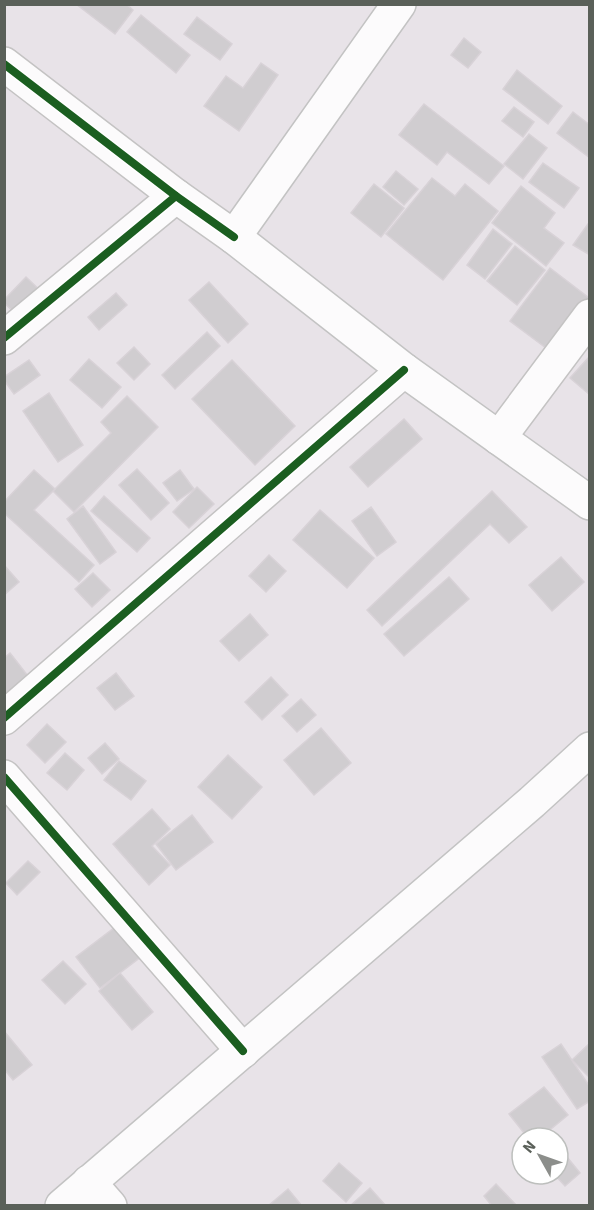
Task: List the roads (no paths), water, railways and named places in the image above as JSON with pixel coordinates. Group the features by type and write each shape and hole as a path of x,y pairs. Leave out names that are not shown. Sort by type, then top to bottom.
{"street":[{"path":"234,237 399,4"},
{"path":"4,64 176,196 234,237 404,370 590,503"},
{"path":"4,338 176,196"},
{"path":"499,438 590,316"},
{"path":"4,718 404,370"},
{"path":"62,1206 100,1194 243,1051 532,802 590,749"},
{"path":"4,777 243,1051"}]}
